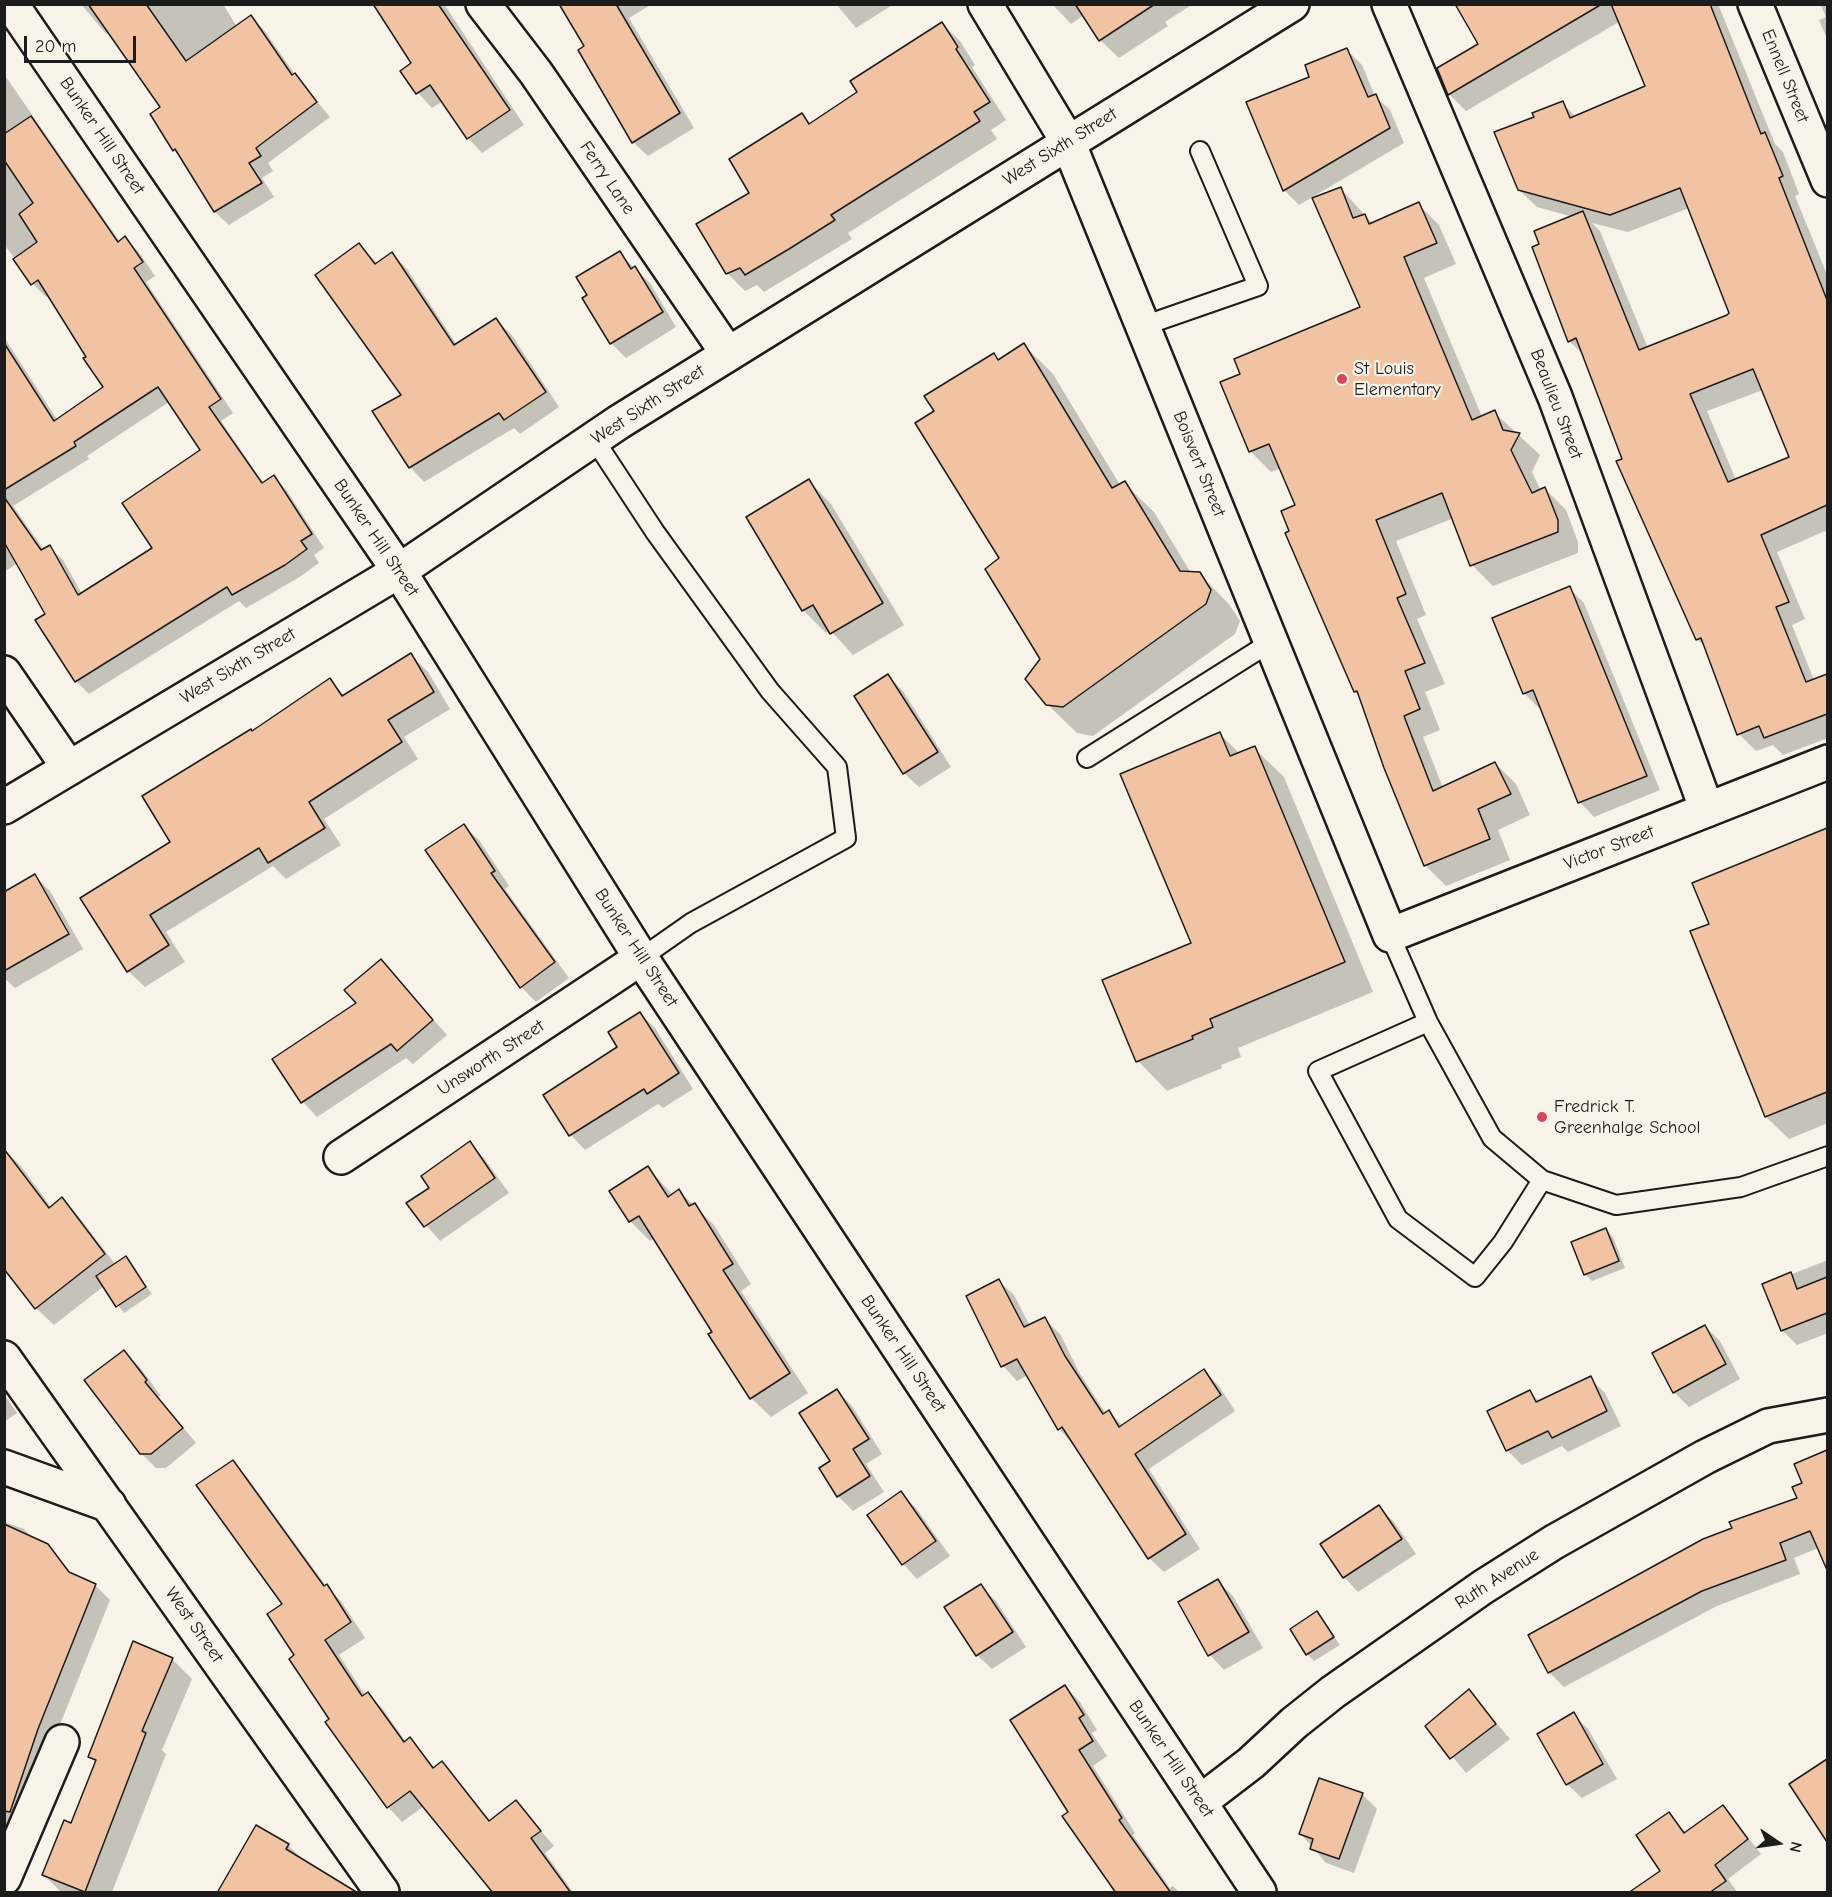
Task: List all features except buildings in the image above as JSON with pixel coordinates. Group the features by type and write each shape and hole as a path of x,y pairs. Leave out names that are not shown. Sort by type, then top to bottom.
{"street":[{"name":"Bunker Hill Street","path":"11,4 399,571 641,958 1259,1893"},
{"name":"Ferry Lane","path":"483,4 536,73 728,354"},
{"name":"Boisvert Street","path":"985,4 1068,142 1390,934"},
{"name":"West Sixth Street","path":"4,807 399,571 594,439 1292,4"},
{"name":"Beaulieu Street","path":"1389,4 1555,397 1707,810"},
{"name":"Ennell Street","path":"1755,4 1815,117 1827,180"},
{"path":"4,673 69,768"},
{"name":"Victor Street","path":"1390,934 1827,762"},
{"name":"Unsworth Street","path":"341,1157 641,958"},
{"name":"West Street","path":"4,1358 382,1893"},
{"name":"Ruth Avenue","path":"1200,1802 1251,1763 1294,1723 1333,1692 1483,1587 1554,1542 1705,1457 1768,1426 1827,1415"},
{"path":"4,1467 109,1505"},
{"path":"4,1878 62,1742"}],"lane":[{"path":"1143,326 1258,286 1200,151"},
{"path":"594,439 655,532 770,691 837,767 846,838 692,923 641,958"},
{"path":"1087,758 1271,642"},
{"path":"1390,934 1428,1022 1492,1138 1542,1180 1617,1205 1741,1187 1827,1156"},
{"path":"1428,1022 1318,1071 1398,1218 1475,1277 1503,1242 1542,1180"}],"place":[{"name":"St Louis Elementary","path":"1342,379"},
{"name":"Fredrick T. Greenhalge School","path":"1542,1117"}]}
